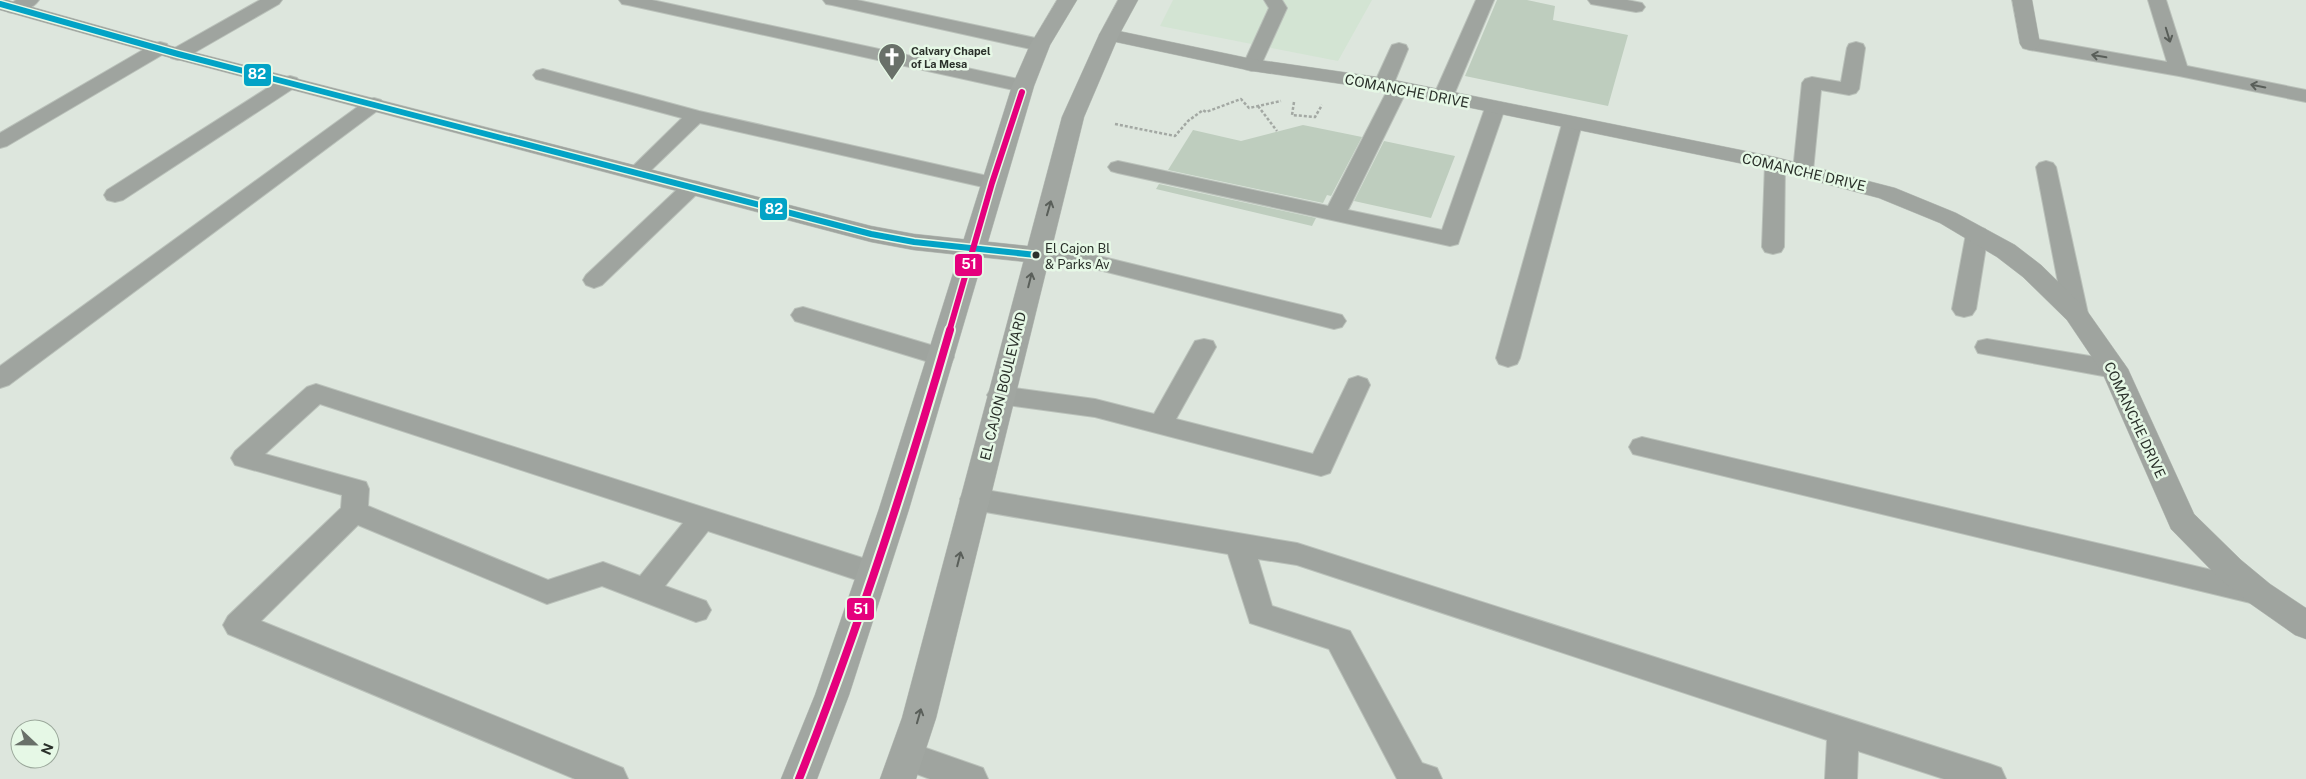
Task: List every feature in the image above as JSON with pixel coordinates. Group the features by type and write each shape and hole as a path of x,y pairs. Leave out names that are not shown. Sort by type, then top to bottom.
{"main road":[{"path":"799,779 832,694 942,357 992,183 1023,86 1040,45 1067,0"},
{"name":"EL CAJON BOULEVARD","path":"902,767 919,718 1000,395 1073,117 1109,35 1128,0"}],"street":[{"path":"2022,0 2030,44"},
{"path":"15,4 169,51 871,234 914,242 1036,255"},
{"name":"COMANCHE DRIVE","path":"1109,35 1252,65 1391,86 1775,164 1886,193 1948,218 1977,234 2032,271 2076,314 2114,369 2182,521 2204,545 2259,593 2306,624"}],"lane":[{"path":"0,142 169,51 273,0"},
{"path":"628,0 1023,86"},
{"path":"832,0 1040,45"},
{"path":"1252,65 1278,8 1273,0"},
{"path":"1443,97 1485,0"},
{"path":"1597,0 1636,8"},
{"path":"2157,0 2179,70"},
{"path":"2030,44 2179,70 2306,96"},
{"path":"1803,171 1812,83 1848,89 1856,48"},
{"path":"1335,214 1391,86 1399,49"},
{"path":"543,75 696,116 992,183"},
{"path":"115,195 290,82"},
{"path":"0,379 374,104"},
{"path":"1118,167 1450,239 1494,108"},
{"path":"637,173 696,116"},
{"path":"1508,358 1572,124"},
{"path":"1773,247 1775,164"},
{"path":"2046,167 2076,314"},
{"path":"594,280 692,187"},
{"path":"1964,309 1977,234"},
{"path":"1036,255 1099,263 1334,321"},
{"path":"804,315 942,357"},
{"path":"1160,425 1204,347"},
{"path":"1987,347 2114,369"},
{"path":"1000,395 1095,408 1321,466 1358,385"},
{"path":"612,779 238,625 354,512 356,489 244,458 316,393 872,573"},
{"path":"1642,447 2259,593"},
{"path":"974,499 1297,554 1990,779"},
{"path":"354,512 547,592 603,574 696,610"},
{"path":"645,590 703,518"},
{"path":"1240,545 1260,614 1339,640 1411,774 1426,779"},
{"path":"1841,779 1843,731"},
{"path":"902,767 972,779"}],"path":[{"path":"1115,124 1175,136 1188,120 1203,110 1206,112 1241,99 1249,108 1282,101 1295,102 1292,115 1315,117 1326,98"},
{"path":"1257,106 1277,132"}],"shaded area":[{"path":"1173,0 1372,0 1338,61 1160,26"}],"building":[{"path":"1497,0 1527,0 1555,6 1553,20 1628,35 1608,106 1465,76"},
{"path":"1303,125 1362,137 1331,196 1327,195 1323,203 1168,170 1193,130 1241,141"},
{"path":"1384,141 1455,156 1431,218 1354,201"},
{"path":"1159,184 1316,218 1312,226 1156,189"}],"transit line":[{"name":"82","path":"0,4 178,54 871,234 914,242 1036,255"},
{"name":"51","path":"799,779 832,695 894,509 942,357 992,183 1022,92"}],"place":[{"name":"Calvary Chapel of La Mesa","path":"892,81"},
{"name":"El Cajon Bl & Parks Av","path":"1036,255"}]}
